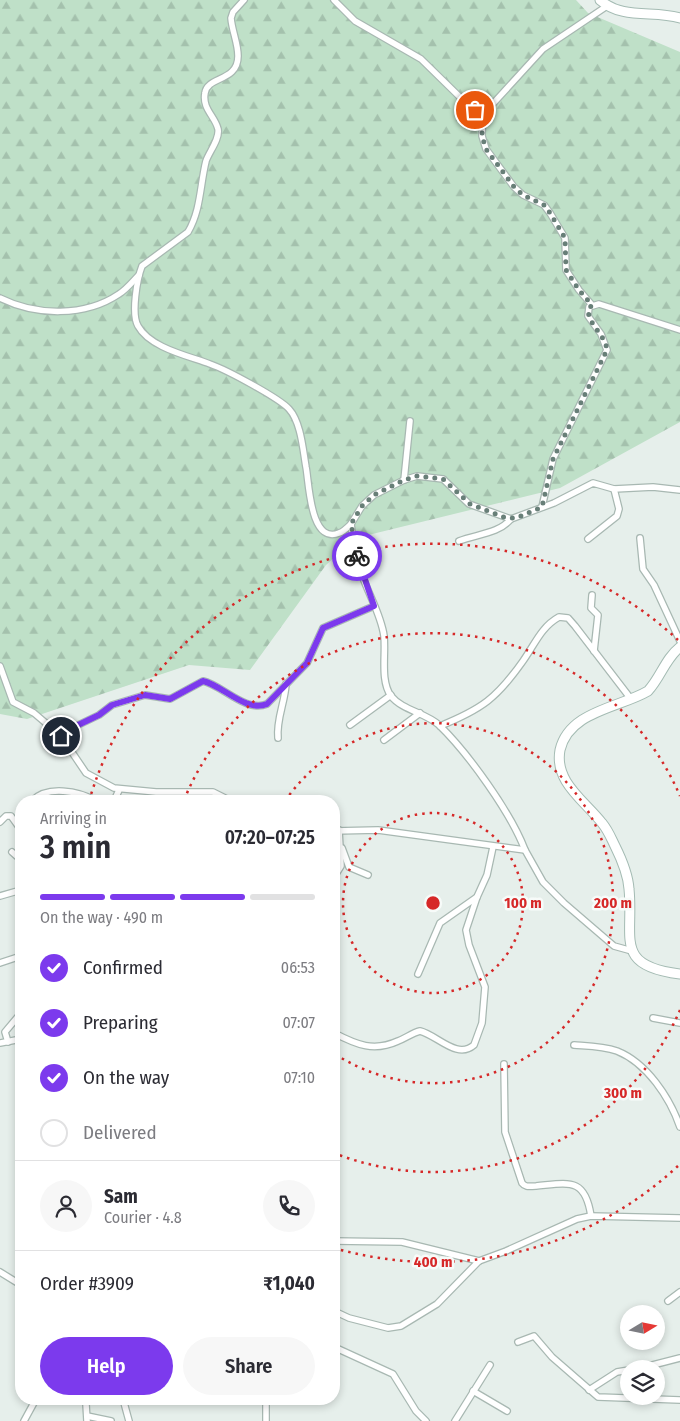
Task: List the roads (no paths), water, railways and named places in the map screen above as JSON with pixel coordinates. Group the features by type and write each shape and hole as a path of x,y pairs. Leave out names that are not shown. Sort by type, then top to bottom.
{"main road":[{"path":"604,3 629,13 680,18"},
{"path":"680,647 668,659 652,687 631,699 594,713 578,723 563,742 560,757 562,774 567,784 603,824 623,864 629,888 628,931 632,951 645,965 680,974"}],"street":[{"path":"244,0 233,12 231,18 238,57 236,66 225,78 211,83 205,93 205,106 216,126 218,135 207,161 200,198 192,224 188,232 142,266 134,311 136,322 140,329 167,349 225,371 287,407 291,412 306,467 313,514 321,528 329,534 340,533 351,524 362,506 374,495 404,480 427,475 443,479 470,504 511,519"},
{"path":"334,0 355,21 421,59 470,107 483,111 489,108 543,49 604,3"},
{"path":"483,111 482,136 486,149 514,187 523,195 544,205 550,213 565,238 566,270 592,305 606,306 680,330"},
{"path":"0,298 19,307 76,311 121,294 139,275"},
{"path":"542,507 553,459 607,350 604,338 588,316 588,310 592,305"},
{"path":"404,480 410,421"},
{"path":"459,541 477,534 498,531 511,519 526,515 564,499 588,484 598,484 614,489 653,488 680,490"},
{"path":"588,539 617,516 619,508 614,489"},
{"path":"351,524 361,572 384,634 386,675 391,695 398,702 440,726 496,797 521,839 543,882 564,903 614,946 632,951"},
{"path":"640,538 643,569 654,585 680,640"},
{"path":"592,595 591,608 597,613 598,618 594,651"},
{"path":"64,739 76,726 99,715 112,705 145,695 170,699 199,681 207,682 228,696 259,706 267,704 307,663 323,628 374,606"},
{"path":"440,726 470,714 492,699 524,660 543,630 559,617 568,618 631,699"},
{"path":"0,666 13,702 34,713 64,739 86,773 119,790 213,792 219,795"},
{"path":"278,738 277,726 284,706 286,684"},
{"path":"350,725 391,695"},
{"path":"384,740 420,713"},
{"path":"117,795 119,790"},
{"path":"45,795 51,792 81,793 85,795"},
{"path":"0,822 6,816 11,816 15,822"},
{"path":"340,831 378,830 525,850"},
{"path":"340,846 349,867 368,875"},
{"path":"340,846 340,868"},
{"path":"340,1036 366,1047 392,1044 420,1031 457,1050 466,1049 474,1045 482,1022 485,987 469,945 466,930 487,875 493,846"},
{"path":"12,852 15,855"},
{"path":"0,896 15,892"},
{"path":"418,974 440,923 477,897"},
{"path":"0,963 15,958"},
{"path":"8,1042 2,1030 15,1018"},
{"path":"653,1018 680,1023"},
{"path":"0,1043 15,1040"},
{"path":"574,1045 603,1047 631,1058 671,1102 680,1127"},
{"path":"504,1064 505,1132 522,1183 528,1187 567,1184 577,1186 588,1198 591,1216"},
{"path":"340,1314 388,1328 401,1326 438,1304 479,1261 558,1226 591,1216 680,1218"},
{"path":"340,1240 402,1242 479,1261"},
{"path":"0,1272 15,1280"},
{"path":"668,1301 680,1292"},
{"path":"518,1342 534,1336 552,1357 598,1397 680,1400"},
{"path":"340,1350 393,1374 416,1411 426,1421"},
{"path":"665,1362 680,1358"},
{"path":"455,1421 490,1365"},
{"path":"589,1390 620,1372"},
{"path":"473,1391 507,1411"},
{"path":"24,1421 33,1405"},
{"path":"86,1405 87,1419 110,1421"},
{"path":"125,1405 129,1421"},
{"path":"266,1405 266,1421"}]}
